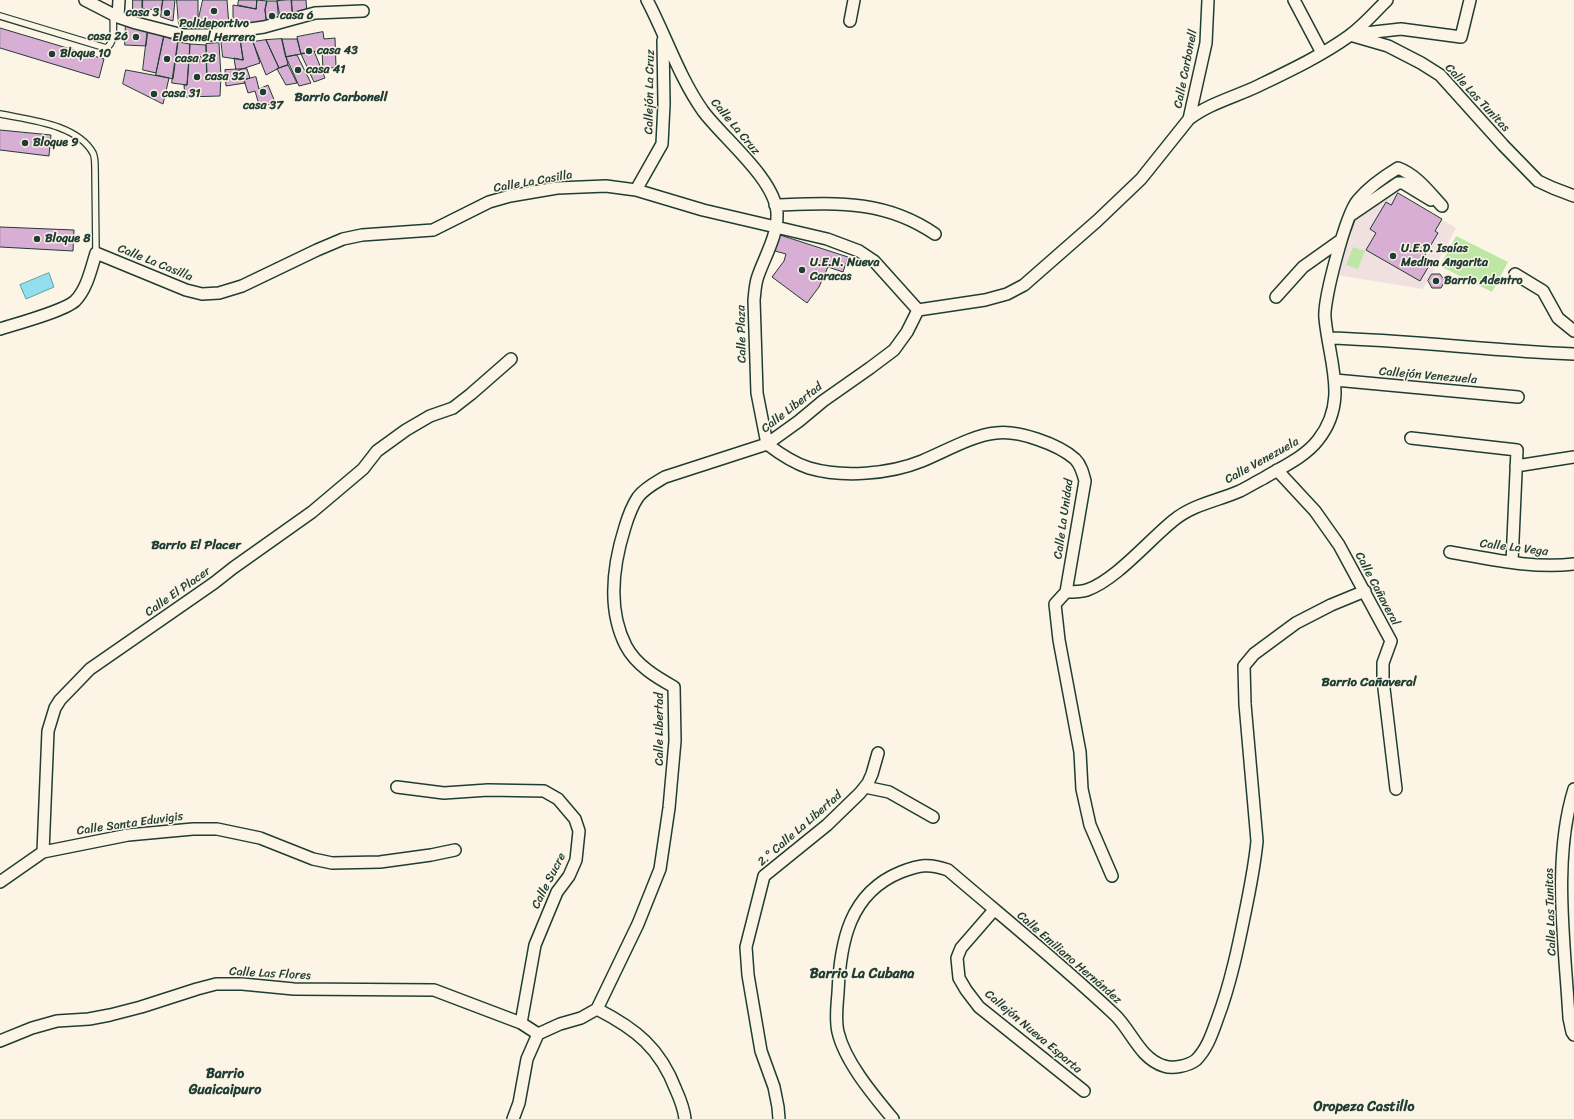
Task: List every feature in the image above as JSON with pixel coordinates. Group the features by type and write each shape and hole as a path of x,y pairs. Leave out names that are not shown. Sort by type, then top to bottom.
{"street":[{"path":"85,0 136,23 183,35 209,35 264,27 315,13 363,11"},
{"path":"116,15 119,0"},
{"name":"Calle La Cruz","path":"647,0 663,35 703,112 744,156 770,189 776,206 776,227"},
{"path":"850,21 854,0"},
{"name":"Calle Carbonell","path":"1189,119 1206,43 1208,0"},
{"path":"1294,0 1322,53"},
{"path":"918,310 984,300 1007,294 1024,285 1097,222 1141,179 1189,119 1199,111 1297,68 1350,35 1387,0"},
{"path":"1350,35 1401,29 1461,36 1470,0"},
{"name":"Callejón La Cruz","path":"636,190 662,144 664,104 663,35"},
{"name":"Calle Las Tunitas","path":"1350,35 1388,46 1421,62 1440,75 1493,135 1538,181 1574,196"},
{"name":"Calle Venezuela","path":"1066,592 1087,590 1098,584 1116,572 1174,519 1192,508 1240,491 1306,453 1318,440 1329,421 1335,402 1335,380 1324,317 1344,228 1356,201 1379,179 1398,168 1408,172 1416,178 1442,206 1403,183 1398,183 1350,216"},
{"name":"Calle La Casilla","path":"96,253 186,290 202,294 219,292 242,286 343,239 362,235 433,230 489,202 510,196 557,188 606,186 636,190 703,210 827,239 859,251 874,261 918,310"},
{"path":"776,206 823,203 869,206 911,219 935,234"},
{"name":"Calle Plaza","path":"767,444 757,393 754,300 755,286 758,276 766,259 776,227"},
{"path":"1276,297 1303,267 1341,240"},
{"path":"0,329 62,309 74,302 88,279 96,253"},
{"path":"1515,274 1543,291 1558,318 1574,331"},
{"name":"Calle Libertad","path":"597,1009 638,924 660,868 669,808 675,741 674,687 658,678 640,663 627,648 616,620 613,586 615,565 619,544 629,514 638,497 650,486 665,477 767,444 799,421 823,401 894,350 907,332 918,310"},
{"path":"1328,338 1368,339 1574,354"},
{"name":"Calle El Placer","path":"43,852 48,731 55,708 60,700 90,668 208,588 232,568 312,512 363,469 377,451 406,430 430,416 453,408 511,359"},
{"name":"Callejón Venezuela","path":"1335,380 1518,397"},
{"name":"Calle La Unidad","path":"767,444 782,456 810,468 828,472 884,472 904,468 978,438 995,433 1012,432 1064,451 1076,460 1083,471 1085,481 1066,592 1055,604 1059,640 1080,752 1082,789 1090,824 1112,876"},
{"path":"1411,438 1516,450 1512,562"},
{"path":"1516,466 1574,457"},
{"name":"Calle Cañaveral","path":"1277,470 1315,511 1339,545 1391,640 1383,663 1383,680 1396,789"},
{"name":"Calle La Vega","path":"1450,552 1533,565 1560,566 1574,564"},
{"name":"Calle Emiliano Hernández","path":"893,1119 854,1065 843,1047 838,1031 837,1018 838,981 844,936 851,918 867,895 890,877 923,865 938,866 948,870 1086,987 1122,1021 1139,1047 1152,1060 1164,1066 1173,1067 1186,1065 1195,1061 1209,1041 1225,1000 1241,933 1256,855 1257,841 1245,704 1244,666 1254,654 1296,623 1331,604 1365,591"},
{"name":"2.° Calle La Libertad","path":"779,1119 774,1087 761,1051 748,975 746,947 764,876 827,824 860,793 872,774 878,753"},
{"path":"865,786 889,792 933,817"},
{"name":"Calle Sucre","path":"397,787 444,793 488,790 544,791 558,799 574,819 579,831 576,860 569,876 557,892 535,945 521,1023"},
{"name":"Calle Las Tunitas","path":"1574,789 1570,801 1563,842 1562,892 1569,1018 1574,1035"},
{"name":"Calle Santa Eduvigis","path":"43,852 128,835 193,829 217,829 260,838 313,858 332,863 387,861 431,856 455,850"},
{"path":"0,882 43,852"},
{"name":"Callejón Nueva Esparta","path":"994,910 961,948 957,958 959,978 979,1007 1084,1091"},
{"name":"Calle Las Flores","path":"0,1041 32,1028 57,1021 89,1019 110,1015 141,1007 197,988 216,984 242,984 294,989 434,990 521,1023 538,1034"},
{"path":"513,1119 519,1103 527,1059 538,1034 560,1024 581,1018 597,1009 640,1036 661,1059 672,1079 685,1119"}],"lane":[{"path":"0,16 106,48 112,42 116,15"},
{"path":"0,114 65,129 78,136 86,143 94,154 96,253"}],"shaded area":[{"name":"U.E.D. Isaías Medina Angarita","path":"1398,193 1456,228 1423,289 1337,275 1351,237 1354,217"}],"green space":[{"path":"1456,236 1508,262 1492,292 1440,266"},
{"path":"1353,247 1365,251 1358,269 1346,265"}],"water":[{"path":"49,273 54,287 26,299 20,285"}],"building":[{"path":"133,0 142,0 142,13 133,12"},
{"path":"143,0 163,0 161,10 143,9"},
{"name":"casa 3","path":"163,0 175,0 173,21 161,17"},
{"path":"177,0 198,0 198,29 179,25"},
{"name":"Polideportivo Eleonel Herrera","path":"203,0 227,0 229,26 220,31 206,30 198,22"},
{"path":"239,0 257,0 256,9 238,5"},
{"path":"257,0 267,1 265,10 267,27 233,27 233,5 256,9"},
{"path":"291,0 293,19 281,22 277,1"},
{"path":"292,0 306,0 307,14 293,19"},
{"name":"casa 6","path":"267,1 277,1 279,22 267,27 265,10"},
{"name":"casa 26","path":"126,19 148,28 146,46 125,45"},
{"name":"Bloque 10","path":"0,28 104,59 99,78 0,48"},
{"path":"148,28 164,36 156,73 143,70"},
{"name":"casa 43","path":"323,32 324,39 335,38 336,67 323,70 322,50 301,54 297,37"},
{"name":"casa 28","path":"164,36 178,42 173,79 156,75"},
{"path":"221,38 240,38 243,60 223,57"},
{"path":"240,38 252,39 260,63 236,71 234,58 243,60"},
{"path":"282,39 288,65 279,68 266,40"},
{"path":"282,39 297,39 301,54 286,57"},
{"path":"266,40 279,68 266,75 253,42"},
{"path":"178,42 190,44 187,85 172,83"},
{"path":"219,43 221,76 207,77 206,44"},
{"path":"190,44 206,45 206,57 190,56"},
{"path":"314,51 325,78 314,82 301,54"},
{"name":"casa 41","path":"297,55 311,83 299,86 286,57"},
{"name":"casa 32","path":"199,57 206,57 207,77 221,76 220,96 185,97 184,85 187,85 189,60 200,62"},
{"path":"288,65 297,83 286,85 277,69"},
{"path":"247,69 250,78 244,80 245,83 226,86 225,70"},
{"name":"casa 31","path":"126,70 169,78 163,104 123,84"},
{"name":"casa 37","path":"256,77 259,89 268,85 275,102 260,108 255,91 248,93 244,80"},
{"name":"Bloque 9","path":"0,130 51,135 49,156 0,150"},
{"path":"1398,193 1442,219 1435,231 1438,233 1422,260 1430,264 1420,281 1366,250 1376,233 1370,229 1386,202 1391,205"},
{"name":"Bloque 8","path":"0,227 74,230 73,251 0,247"},
{"name":"U.E.N. Nueva Caracas","path":"780,235 848,257 843,272 828,267 819,287 807,303 772,277 784,261 786,254 775,251"},
{"name":"Barrio Adentro","path":"1432,274 1440,274 1445,281 1441,288 1432,288 1428,281"}],"place":[{"name":"Polideportivo Eleonel Herrera","path":"214,11"},
{"name":"casa 3","path":"167,13"},
{"name":"casa 6","path":"272,16"},
{"name":"casa 26","path":"136,37"},
{"name":"casa 43","path":"309,51"},
{"name":"Bloque 10","path":"52,54"},
{"name":"casa 28","path":"167,59"},
{"name":"casa 41","path":"298,70"},
{"name":"casa 32","path":"197,77"},
{"name":"casa 37","path":"263,92"},
{"name":"casa 31","path":"154,94"},
{"name":"Bloque 9","path":"25,143"},
{"name":"Bloque 8","path":"37,239"},
{"name":"U.E.D. Isaías Medina Angarita","path":"1393,256"},
{"name":"U.E.N. Nueva Caracas","path":"802,270"},
{"name":"Barrio Adentro","path":"1436,281"}],"district":[{"name":"Barrio Carbonell","path":"341,98"},
{"name":"Barrio El Placer","path":"196,546"},
{"name":"Barrio Cañaveral","path":"1369,683"},
{"name":"Barrio La Cubana","path":"862,974"},
{"name":"Barrio Guaicaipuro","path":"225,1082"},
{"name":"Oropeza Castillo","path":"1364,1107"}]}
